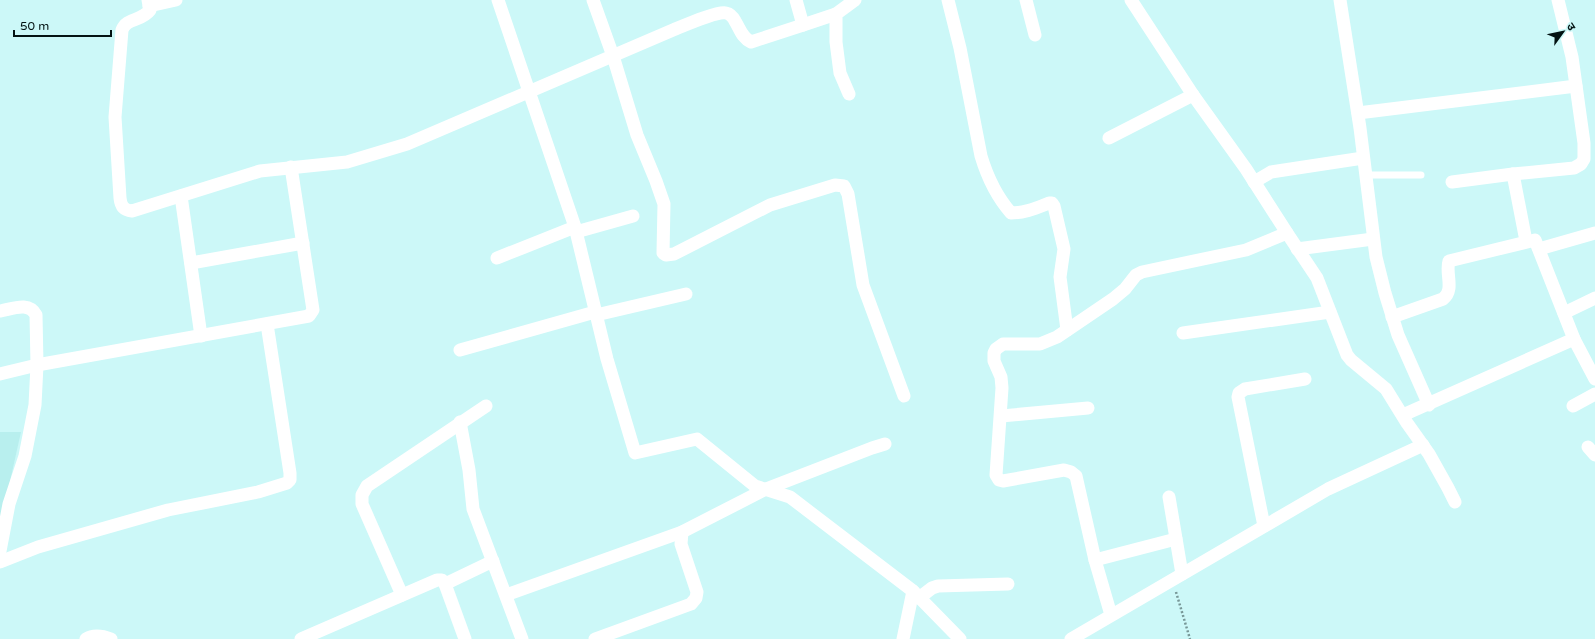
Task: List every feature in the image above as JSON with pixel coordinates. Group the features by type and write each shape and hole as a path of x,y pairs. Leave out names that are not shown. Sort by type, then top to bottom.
{"street":[{"path":"176,0 148,3 150,10 146,16 128,22 124,25 122,30 115,117 120,205 125,210 132,211 260,171 346,162 407,144 708,17 725,13 732,15 742,34 747,40 752,42 836,14 855,0"},
{"path":"498,0 575,230 607,359 634,453 697,439 755,486 790,497 916,595 960,639"},
{"path":"593,0 613,56 637,135 664,204 663,253 666,255 674,254 777,202 835,185 844,186 848,194 863,285 904,396"},
{"path":"796,0 803,25"},
{"path":"948,0 960,48 981,156 984,167 997,194 1011,213 1029,211 1048,203 1052,203 1054,206 1064,249 1060,276 1068,330"},
{"path":"1026,0 1035,35"},
{"path":"1131,0 1193,95 1254,182 1317,278 1347,354 1351,360 1386,389 1423,446 1448,488 1454,502"},
{"path":"1340,0 1358,113 1373,239 1385,293 1398,335 1429,405"},
{"path":"1452,182 1574,168 1584,159 1584,144 1572,56 1558,0"},
{"path":"836,14 836,42 840,73 849,94"},
{"path":"1358,113 1576,86"},
{"path":"1109,138 1193,95"},
{"path":"1254,182 1271,172 1363,158"},
{"path":"0,374 37,365 309,316 313,310 291,167"},
{"path":"1513,174 1526,242"},
{"path":"181,196 201,336"},
{"path":"497,258 575,230 633,216"},
{"path":"1111,615 1095,560 1076,476 1071,472 1064,470 1003,481 999,480 996,475 1002,388 1001,377 994,361 994,353 996,349 1003,344 1040,344 1058,337 1113,299 1136,275 1142,272 1246,250 1287,232"},
{"path":"1539,249 1595,233"},
{"path":"1297,249 1373,239"},
{"path":"1392,317 1443,299 1447,296 1449,290 1449,260 1535,240 1574,339 1595,379"},
{"path":"191,263 303,243"},
{"path":"460,350 596,313 686,294"},
{"path":"1564,313 1595,298"},
{"path":"0,311 22,307 28,307 34,310 36,316 37,365 35,405 25,456 9,504 0,550"},
{"path":"1183,333 1330,312"},
{"path":"0,562 38,547 168,510 258,492 287,484 290,480 290,473 266,324"},
{"path":"1403,415 1429,405 1574,339"},
{"path":"1264,526 1238,397 1240,392 1245,389 1305,379"},
{"path":"1573,406 1595,394"},
{"path":"402,595 362,504 362,495 367,486 460,422 486,406"},
{"path":"1001,416 1088,408"},
{"path":"460,422 469,470 473,509 522,639"},
{"path":"506,596 682,532 766,489 885,444"},
{"path":"1070,639 1328,489 1423,446"},
{"path":"1169,497 1176,539 1177,577"},
{"path":"595,639 691,604 696,598 696,592 681,544 682,532"},
{"path":"1095,560 1176,539"},
{"path":"445,584 493,561"},
{"path":"301,639 437,580 442,580 445,584 465,639"},
{"path":"903,639 916,595 938,586 1008,584"},
{"path":"86,639 90,637 102,636 111,639"}],"lane":[{"path":"1365,175 1421,175"}],"path":[{"path":"1177,577 1190,639"}],"shaded area":[{"path":"0,432 21,432 0,526"}]}
